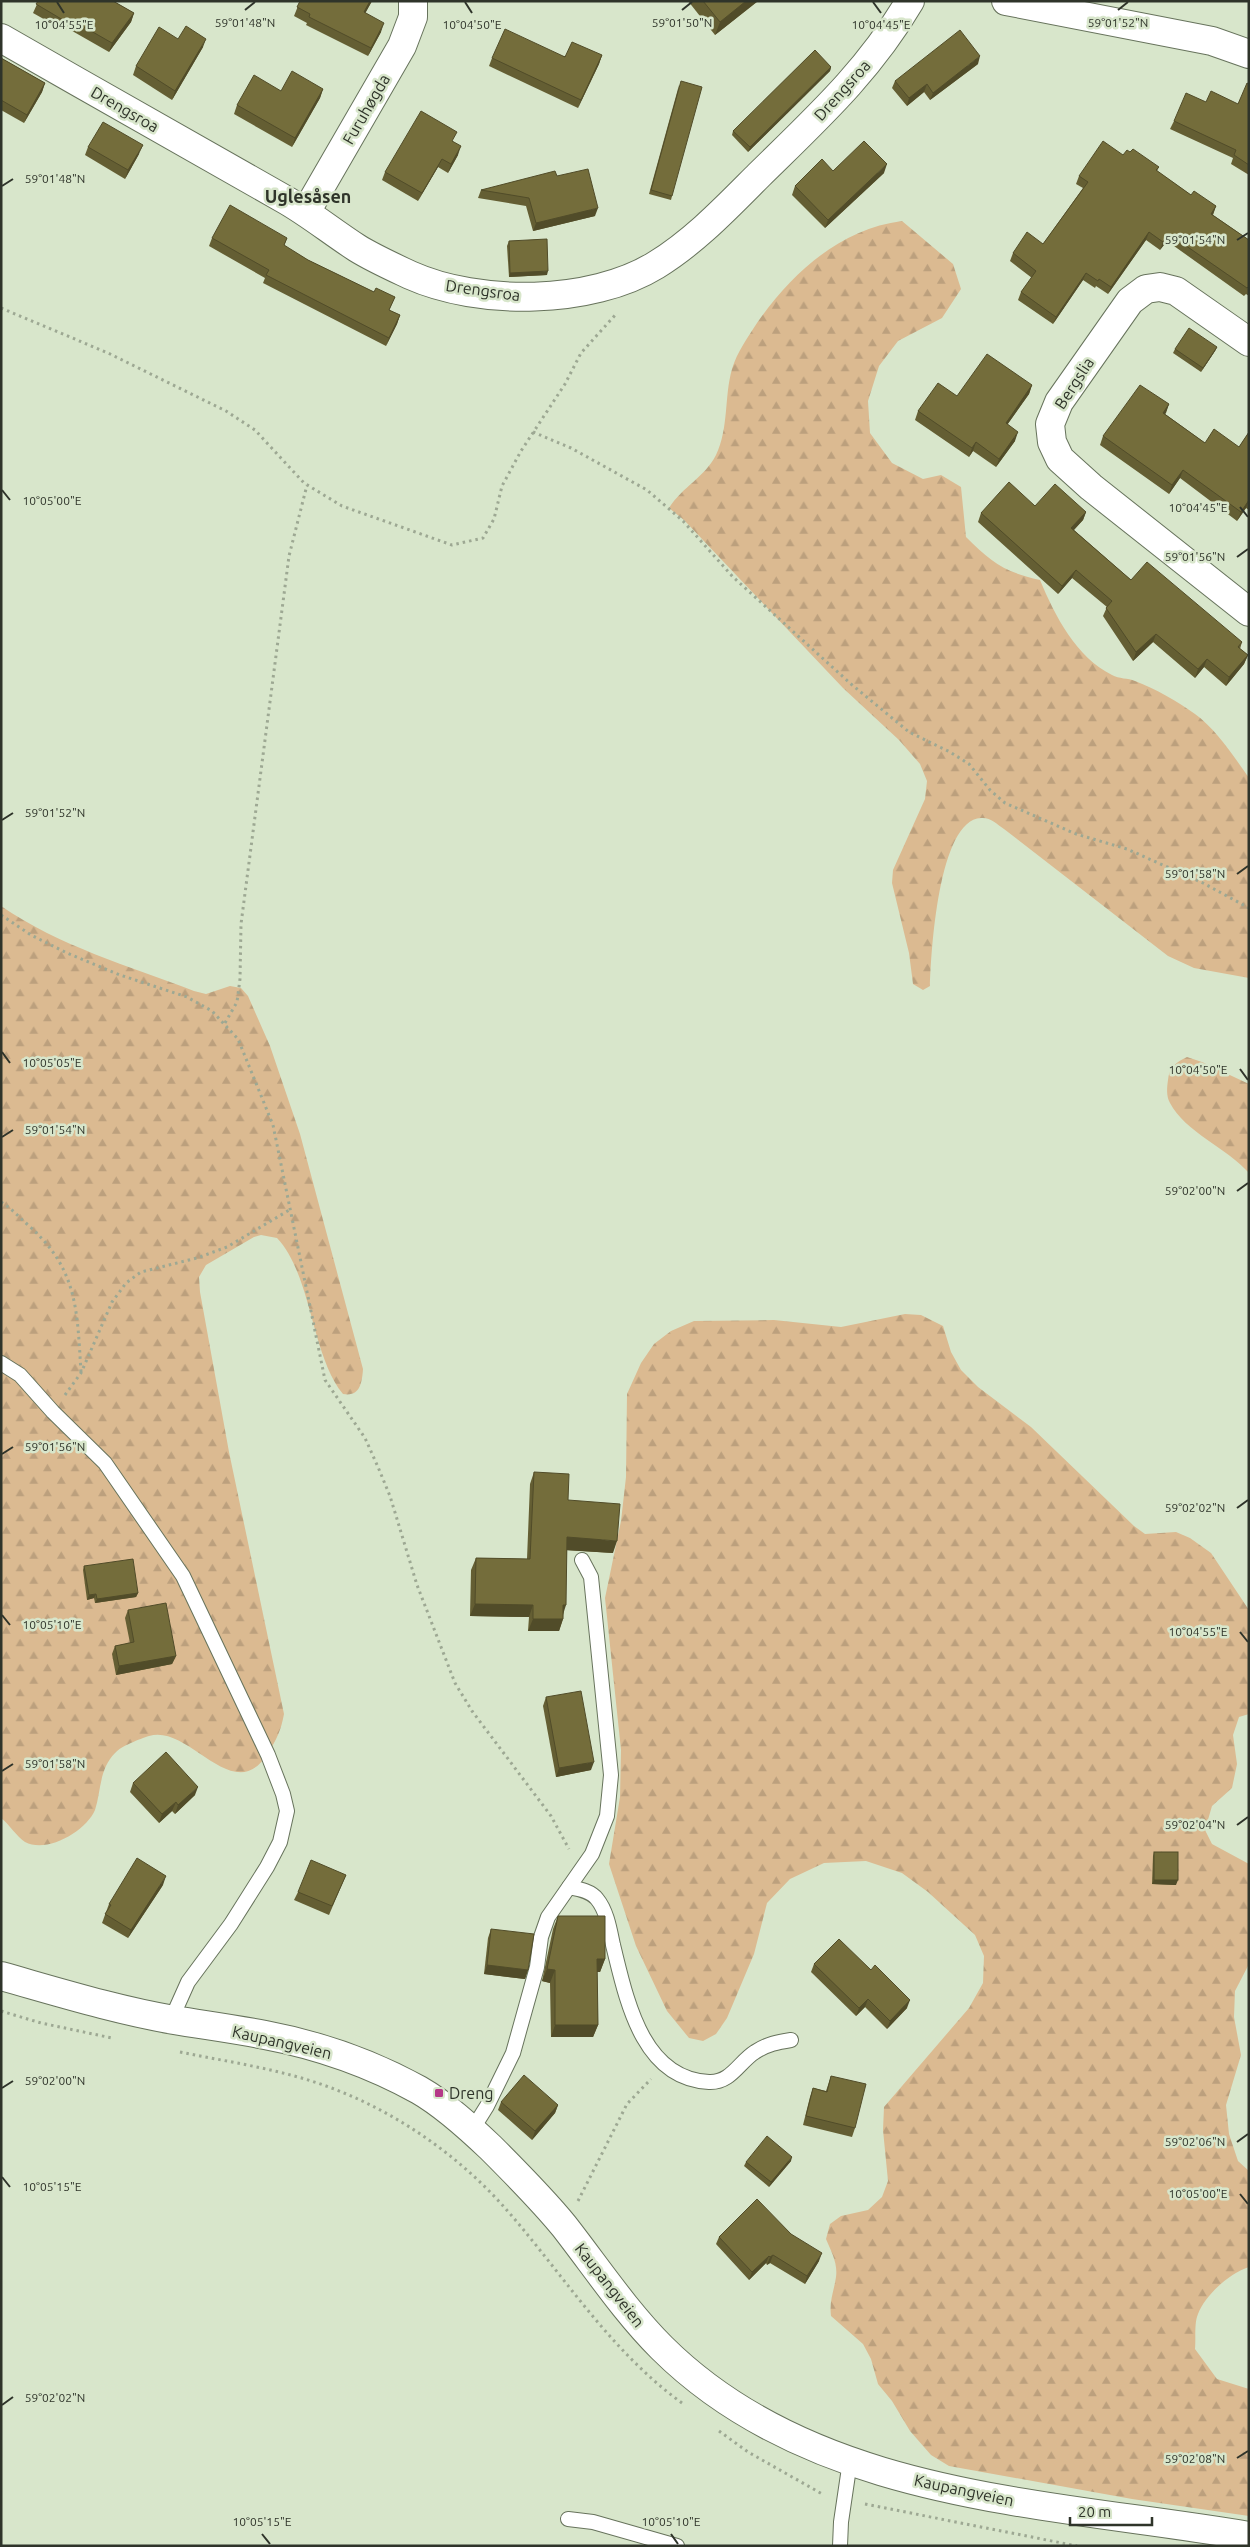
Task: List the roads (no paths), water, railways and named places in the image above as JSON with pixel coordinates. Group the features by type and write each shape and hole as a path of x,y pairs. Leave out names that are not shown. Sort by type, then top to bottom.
{"street":[{"name":"Furuhøgda","path":"306,212 402,46 412,17 413,1"},
{"name":"Drengsroa","path":"1,38 306,212 358,249 413,277 457,290 497,296 535,297 621,282 654,266 711,222 847,89 890,36 910,1"},
{"path":"1006,1 1212,41 1249,54"},
{"name":"Bergslia","path":"1249,342 1176,291 1160,288 1146,289 1130,301 1059,402 1050,424 1052,442 1060,459 1091,487 1249,612"},
{"name":"Kaupangveien","path":"1,1976 171,2020 267,2035 335,2053 380,2070 419,2090 472,2130 562,2225 643,2328 665,2351 725,2398 767,2424 850,2461 904,2478 999,2499 1249,2536"}],"lane":[{"path":"1,1362 20,1375 53,1412 105,1462 184,1576 268,1755 287,1811 280,1842 267,1867 231,1924 188,1982 171,2020"},
{"path":"472,2130 487,2106 513,2053 536,1967 540,1937 548,1917 592,1854 607,1816 611,1775 591,1577 582,1560"},
{"path":"570,1887 583,1890 596,1898 604,1911 626,1998 638,2028 652,2052 665,2065 692,2080 710,2082 725,2079 752,2053 767,2045 791,2040"},
{"path":"840,2546 850,2461"},
{"path":"568,2519 593,2522 677,2546"}],"place":[{"name":"Dreng","path":"439,2093"}],"district":[{"name":"Uglesåsen","path":"308,196"}]}
